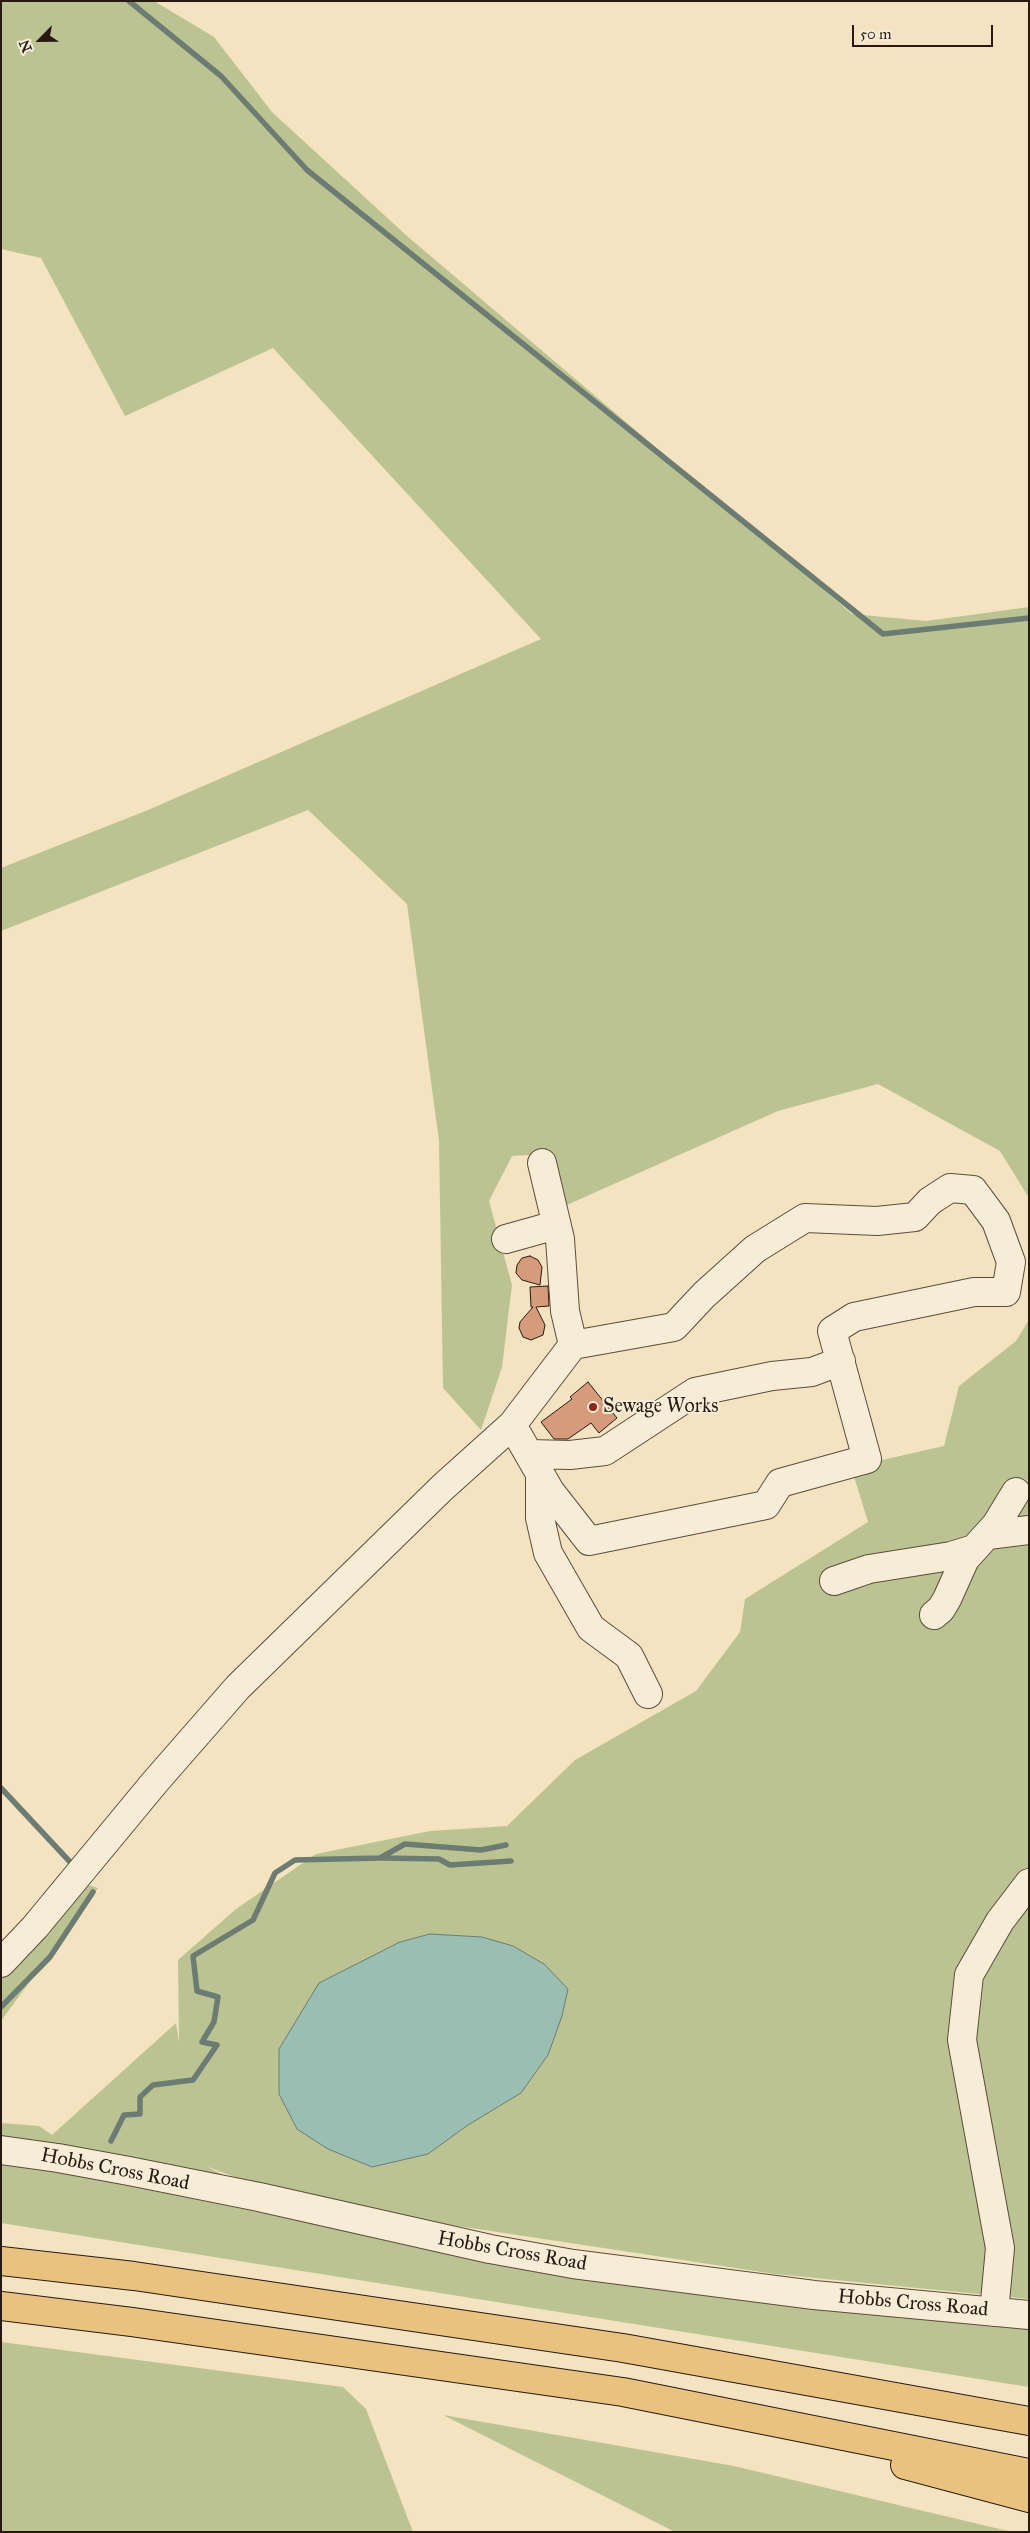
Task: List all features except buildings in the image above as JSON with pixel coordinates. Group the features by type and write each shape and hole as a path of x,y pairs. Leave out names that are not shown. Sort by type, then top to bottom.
{"highway":[{"path":"1,2261 134,2276 623,2348 1029,2421"},
{"path":"1,2306 132,2322 623,2392 1029,2473"},
{"path":"623,2392 1029,2498"}],"street":[{"path":"542,1163 560,1238 565,1310 573,1345"},
{"path":"1,1963 35,1927 155,1782 238,1687 443,1487 512,1425 573,1345 674,1327 704,1295 755,1249 805,1218 877,1221 915,1217 930,1201 950,1188 973,1190 996,1221 1011,1262 1006,1292 974,1292 854,1317 832,1331 867,1459 780,1483 766,1505 589,1542 550,1492 512,1425"},
{"path":"506,1240 556,1225"},
{"path":"534,1464 570,1455 606,1451 695,1392 772,1376 812,1372 841,1361"},
{"path":"534,1464 540,1518 548,1554 592,1628 630,1656 648,1694"},
{"path":"934,1615 944,1604 965,1559 981,1542 1016,1492"},
{"path":"834,1581 886,1565 950,1556 981,1542 1029,1530"},
{"path":"994,2312 1000,2248 962,2040 969,1975 1000,1920 1029,1883"},
{"name":"Hobbs Cross Road","path":"1,2150 129,2171 470,2245 573,2264 814,2295 1029,2315"}],"green space":[{"path":"1,1 154,1 214,37 272,112 407,236 852,614 926,621 1029,607 1029,1198 1000,1151 878,1084 778,1111 560,1208 544,1154 512,1156 489,1201 512,1285 502,1367 481,1430 443,1388 439,1141 407,904 308,810 1,931 1,868 148,810 541,639 273,348 125,416 41,258 1,249"},
{"path":"1029,1320 1029,2299 775,2274 418,2220 235,2177 205,2166 236,2181 154,2191 484,2258 1029,2317 1029,2387 1,2223 1,2123 39,2126 52,2135 176,2023 179,2043 178,1960 236,1909 316,1854 430,1831 507,1826 575,1760 696,1691 740,1632 745,1599 868,1522 851,1467 944,1446 959,1386 1016,1341"},
{"path":"81,1883 98,1888 1,2021 1,1969"},
{"path":"1,2342 343,2387 366,2409 413,2532 1,2532"},
{"path":"443,2415 734,2466 1012,2532 675,2532"}],"water":[{"path":"430,1934 482,1937 513,1946 544,1964 568,1989 562,2016 548,2055 521,2093 468,2125 428,2154 372,2167 328,2149 297,2129 279,2094 279,2049 319,1983 400,1942"}],"waterway":[{"path":"129,1 221,76 307,170 883,634 1029,618"},
{"path":"1,1788 72,1864"},
{"path":"111,2141 124,2115 140,2114 140,2097 153,2085 193,2080 217,2045 202,2042 214,2022 218,1997 197,1991 193,1956 253,1920 275,1873 295,1860 380,1858 405,1844 481,1850 506,1845"},
{"path":"382,1858 439,1859 450,1865 511,1861"},
{"path":"1,2007 50,1957 93,1892"}],"place":[{"name":"Sewage Works","path":"593,1407"}]}
